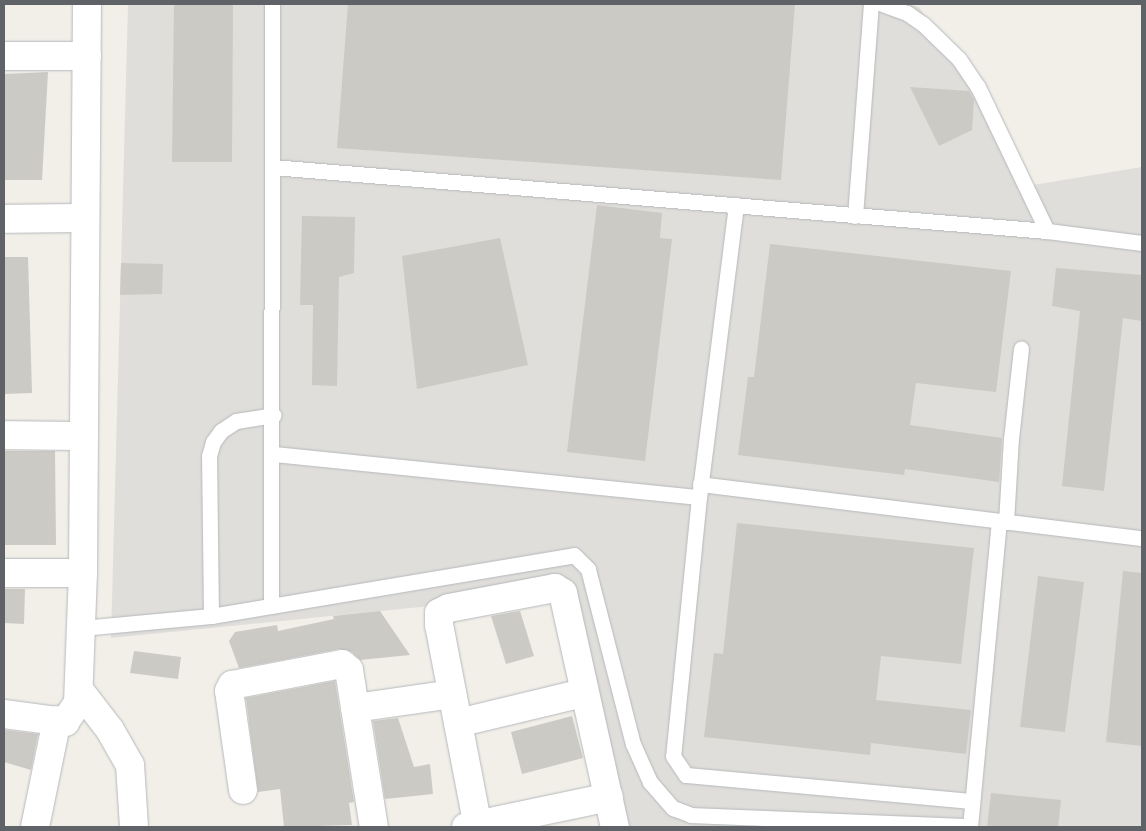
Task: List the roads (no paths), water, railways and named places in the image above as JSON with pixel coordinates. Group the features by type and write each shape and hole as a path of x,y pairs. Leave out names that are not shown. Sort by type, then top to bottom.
{"street":[{"path":"4,714 65,722 73,713 80,691 83,573 87,4"},
{"path":"4,56 87,56"},
{"path":"4,219 85,218"},
{"path":"4,435 84,436"},
{"path":"4,573 83,573"},
{"path":"609,797 474,827 458,723 438,618 443,610 555,588 563,593 583,693 609,797 616,827"},
{"path":"243,790 229,691 232,684 342,664 349,670 374,827"},
{"path":"80,691 110,730 130,765 134,827"},
{"path":"458,723 583,693"},
{"path":"355,708 452,694"},
{"path":"34,827 57,720"}],"lane":[{"path":"271,606 274,454 272,4"},
{"path":"854,216 871,4"},
{"path":"882,4 907,13 923,24 959,59 978,87 1047,230"},
{"path":"272,167 854,216 1047,230 1142,243"},
{"path":"736,205 700,491 672,744 678,768 686,775 972,801"},
{"path":"81,628 211,616 574,555 588,569 633,744 650,782 673,808 690,815 728,822 970,827 1021,349"},
{"path":"211,616 209,456 213,442 221,431 236,421 274,415"},
{"path":"274,454 700,491 1003,521 1142,538"}]}
